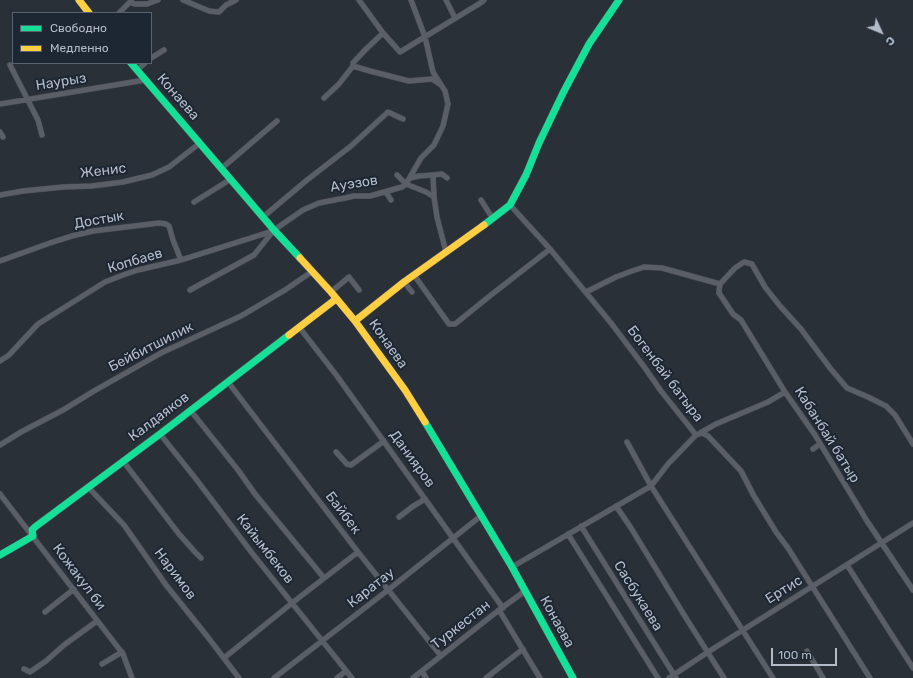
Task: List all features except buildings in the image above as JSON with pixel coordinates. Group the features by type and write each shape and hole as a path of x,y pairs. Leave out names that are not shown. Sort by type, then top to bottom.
{"street":[{"path":"78,0 88,12"},
{"path":"120,12 131,1 135,4 147,4 158,0"},
{"path":"183,0 209,11 219,12 226,5 236,0"},
{"path":"359,0 383,33 400,52 482,1"},
{"path":"406,184 421,158 434,145 443,126 448,104 445,91 433,72 426,37 411,0"},
{"path":"446,0 455,18"},
{"path":"355,321 404,282 493,219 510,205 526,174 563,93 589,44 619,0"},
{"path":"324,98 339,84 353,66 353,63 383,33"},
{"path":"152,57 164,50"},
{"name":"Конаева","path":"132,64 274,230 331,292 355,321 405,390 482,515 573,678"},
{"path":"137,70 144,64"},
{"name":"Наурыз","path":"10,65 38,120 42,135"},
{"path":"353,66 409,80 432,79 442,86"},
{"name":"Наурыз","path":"0,104 145,80"},
{"path":"263,217 351,146 388,112 403,118"},
{"path":"222,168 277,121"},
{"name":"Женис","path":"0,196 23,191 92,186 123,182 152,175 169,167 200,143"},
{"path":"410,178 442,174 447,178"},
{"path":"397,175 406,184 434,197"},
{"path":"433,175 437,217 446,252"},
{"path":"194,202 231,179"},
{"name":"Ауэзов","path":"274,230 303,210 319,203 354,196 370,196 402,187 406,184"},
{"path":"386,192 391,200"},
{"path":"481,200 493,219"},
{"name":"Богенбай батыра","path":"510,205 586,292 661,390 698,434 702,433 708,436 741,472 776,532 788,548 870,678"},
{"name":"Достык","path":"0,261 72,236 93,231 159,223 169,226 181,260"},
{"path":"190,290 254,254 274,230"},
{"name":"Копбаев","path":"0,361 9,355 38,324 105,282 138,270 181,260 274,230"},
{"path":"414,275 449,324 455,324 550,249"},
{"path":"586,292 616,277 644,267 662,268 720,284 735,268 744,262 753,265 765,287 801,329 847,388 886,406 895,415 913,444"},
{"name":"Бейбитшилик","path":"0,445 161,353 241,316 286,290 312,272"},
{"path":"331,292 349,277 359,290"},
{"path":"404,282 412,292"},
{"name":"Кабанбай батыр","path":"720,284 719,292 733,314 742,320 846,488 913,590"},
{"name":"Калдаяков","path":"0,555 32,536 32,530 35,527 160,434 336,299"},
{"name":"Данияров","path":"299,327 337,376 453,538 501,609 540,678"},
{"name":"Байбек","path":"228,382 358,552 441,656"},
{"path":"512,567 651,486 668,464 698,434 716,424 768,402 786,392"},
{"path":"191,410 255,494 324,578"},
{"name":"Кайымбеков","path":"160,434 252,553 352,678"},
{"path":"336,452 347,464 351,465 384,441"},
{"path":"627,442 651,486 744,630 773,678"},
{"path":"813,449 820,444"},
{"path":"122,461 179,534 201,558"},
{"name":"Наримов","path":"88,487 124,525 166,584 239,678"},
{"name":"Кожакул би","path":"0,494 122,652 132,678"},
{"path":"399,517 426,499"},
{"path":"616,506 724,678"},
{"name":"Каратау","path":"274,678 482,515"},
{"name":"Ертис","path":"673,677 708,652 913,523"},
{"name":"Сасбукаева","path":"581,526 673,677"},
{"name":"Сасбукаева","path":"568,534 658,678"},
{"path":"224,658 358,552"},
{"path":"847,565 868,593 913,668"},
{"path":"44,612 74,589"},
{"name":"Туркестан","path":"413,678 525,592"},
{"path":"24,669 30,672 97,621"},
{"path":"486,678 523,649"},
{"path":"807,651 823,678"},
{"path":"102,664 122,652"},
{"path":"337,678 346,671"},
{"path":"422,671 426,678"}],"traffic: fast":[{"path":"484,225 510,205 526,175 539,143 563,93 589,44 619,0"},
{"path":"132,64 274,230 300,258"},
{"path":"0,555 33,536 32,530 35,527 289,335"},
{"path":"425,422 512,567 573,678"}],"traffic: slow":[{"path":"79,0 88,12"},
{"path":"355,321 404,282 484,225"},
{"path":"300,258 355,321 405,390 425,422"},
{"path":"289,335 336,299"}]}
